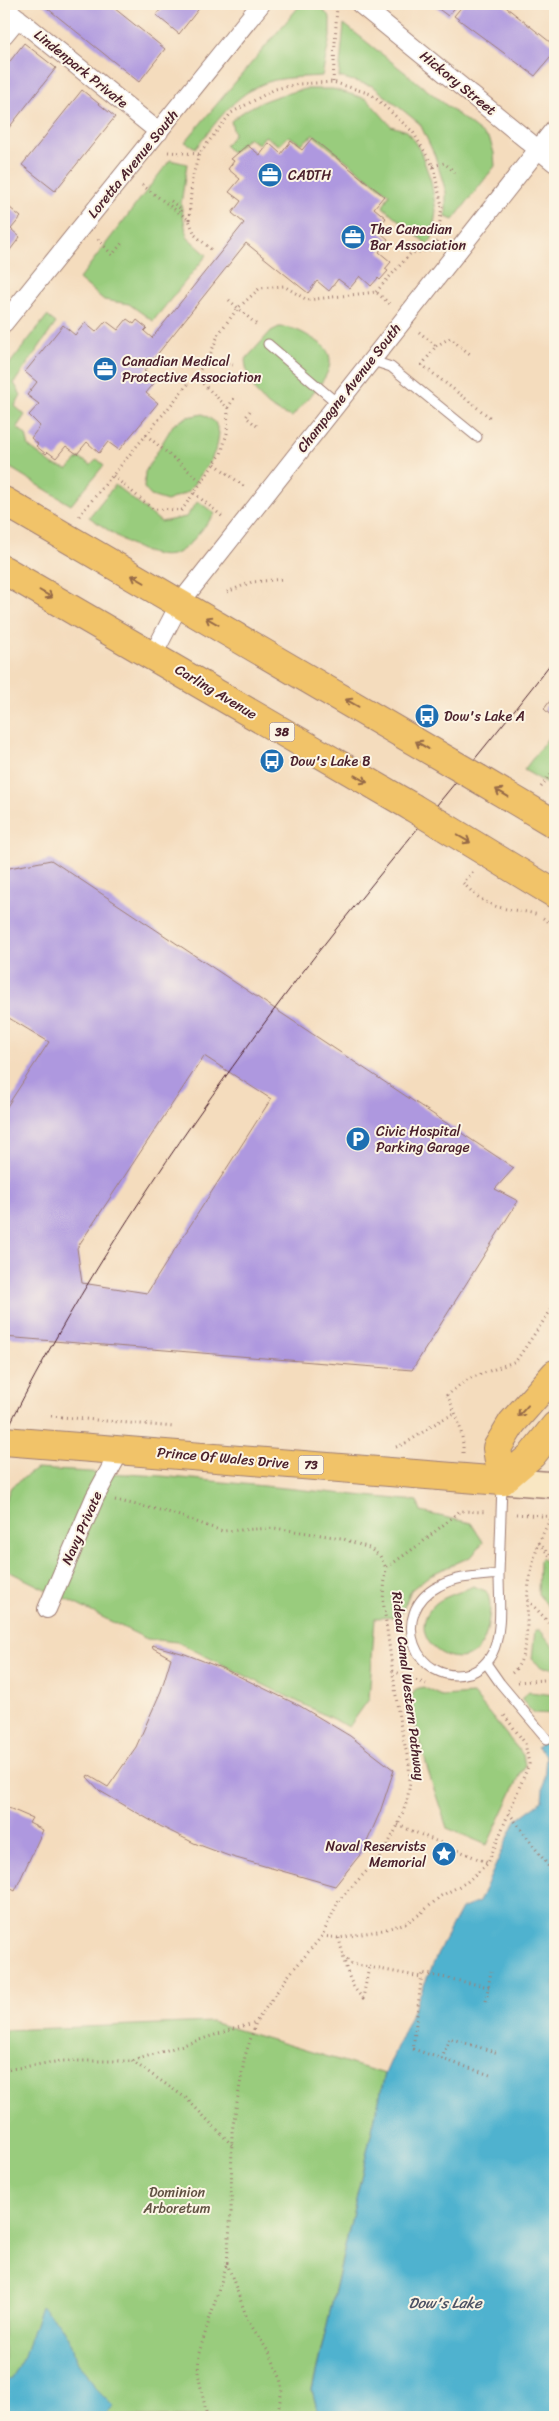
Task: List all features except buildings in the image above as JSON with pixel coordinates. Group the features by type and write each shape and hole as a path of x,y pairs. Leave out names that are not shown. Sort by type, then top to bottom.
{"main road":[{"path":"4,501 555,824"},
{"name":"Carling Avenue","path":"4,570 153,655 555,894"},
{"path":"502,1481 497,1448 512,1423 555,1374"},
{"path":"502,1481 532,1455 555,1426"},
{"name":"Prince Of Wales Drive","path":"4,1441 502,1481"},
{"path":"502,1481 555,1485"}],"street":[{"name":"Loretta Avenue South","path":"4,323 262,4"},
{"name":"Hickory Street","path":"360,4 555,163"},
{"name":"Lindenpark Private","path":"4,7 155,137"},
{"path":"4,35 18,18"},
{"name":"Champagne Avenue South","path":"153,655 180,603 555,128"},
{"name":"Navy Private","path":"47,1608 95,1497 121,1449"}],"lane":[{"path":"268,344 337,403"},
{"path":"370,360 391,367 477,437"},
{"path":"499,1574 452,1580 438,1586 427,1593 412,1614 410,1631 414,1646 422,1659 432,1668 444,1675 460,1676 476,1671 486,1663 496,1643 502,1513 502,1481"},
{"path":"486,1663 500,1683 546,1738"}],"path":[{"path":"333,82 337,5"},
{"path":"76,521 208,360 219,333 238,308 260,288 284,286 307,300 376,292 411,253 438,250 436,242 442,206 433,166 413,132 371,94 333,82 299,84 275,89 231,112 200,154 192,178 189,220 195,235 213,251"},
{"path":"155,137 168,152 200,154"},
{"path":"433,166 444,164 456,173"},
{"path":"142,184 189,220"},
{"path":"171,201 182,210 180,214"},
{"path":"98,239 112,255 122,242"},
{"path":"376,292 436,346"},
{"path":"229,300 258,326"},
{"path":"471,355 450,338 436,346 422,365 492,419"},
{"path":"208,360 233,365"},
{"path":"195,376 228,408"},
{"path":"113,476 153,509 182,510 221,454 227,433 228,408 234,398"},
{"path":"250,411 246,417 257,426"},
{"path":"146,435 202,482"},
{"path":"215,464 261,500"},
{"path":"194,493 238,530"},
{"path":"227,592 252,582 284,579"},
{"path":"555,704 550,711 555,716"},
{"path":"540,787 555,768"},
{"path":"476,869 463,883 482,900 495,906 524,910 539,915 555,926"},
{"path":"464,1444 456,1414 448,1395 468,1379 516,1361 555,1304"},
{"path":"394,1447 411,1441 434,1422 456,1414"},
{"path":"52,1416 179,1428"},
{"path":"95,1497 138,1504 168,1512 222,1531 274,1528 340,1538 369,1548 380,1556 386,1568 420,1544 460,1511 554,1518 539,1542 528,1599 524,1650 521,1661 516,1669 500,1683"},
{"path":"539,1542 555,1562"},
{"name":"Rideau Canal Western Pathway","path":"207,2417 198,2373 199,2353 227,2263 231,2212 232,2145 237,2095 245,2056 256,2022 288,1976 322,1936 339,1900 383,1854 398,1825 407,1801 410,1784 383,1600 386,1568"},
{"path":"528,1599 555,1629"},
{"path":"500,1683 555,1679"},
{"path":"322,1936 339,1938 383,1930 406,1922 420,1914 441,1896 467,1882 488,1863 529,1764 525,1743 502,1713"},
{"path":"509,1813 555,1875"},
{"path":"398,1825 488,1863"},
{"path":"339,1938 357,1992 363,1998 368,1967"},
{"path":"344,1957 352,1964 421,1977"},
{"path":"486,2001 491,1971"},
{"path":"489,1987 422,1973 413,2049 490,2075"},
{"path":"4,2070 61,2061 132,2061 256,2022"},
{"path":"442,2059 449,2038 498,2053"},
{"path":"132,2061 186,2098 232,2145"},
{"path":"227,2263 248,2321 270,2354 280,2377 282,2390 277,2417"}],"green space":[{"path":"301,4 317,4 330,17 330,37 322,76 281,79 262,84 250,90 230,107 196,148 185,142"},
{"path":"344,24 490,140 495,166 453,220 446,217 446,192 435,156 420,124 373,86 339,77"},
{"path":"305,89 333,89 367,99 391,126 407,131 420,150 431,181 436,211 432,239 427,244 383,207 389,194 313,135 301,144 289,136 279,145 265,136 259,144 248,138 232,153 225,146 234,134 231,121 239,114 266,100"},
{"path":"170,160 187,164 181,204 187,237 207,255 153,321 129,304 104,300 79,279"},
{"path":"47,316 56,323 14,383 21,395 15,406 25,415 17,427 26,435 29,447 53,465 68,469 79,458 91,465 97,459 104,465 71,505 4,464 4,371"},
{"path":"279,327 298,331 315,340 326,349 330,358 329,368 317,389 292,417 273,409 259,396 250,380 245,360 271,331"},
{"path":"203,414 215,422 219,433 217,446 210,462 188,492 167,501 151,496 144,488 145,472 173,425 187,417"},
{"path":"115,485 161,522 186,517 198,501 215,514 181,551 170,555 146,552 121,539 89,517"},
{"path":"551,734 555,736 555,788 524,770"},
{"path":"36,1469 161,1476 417,1501 421,1512 471,1523 483,1542 472,1556 430,1575 411,1590 400,1617 375,1618 369,1699 349,1727 177,1642 147,1639 4,1569 4,1503 11,1487"},
{"path":"542,1558 555,1574 555,1614 538,1594 539,1561"},
{"path":"473,1586 486,1591 490,1603 488,1624 482,1644 471,1655 457,1658 443,1654 432,1645 425,1633 425,1619 439,1601"},
{"path":"535,1630 540,1630 555,1649 555,1668 541,1667 532,1659"},
{"path":"423,1687 442,1696 473,1694 523,1755 525,1765 487,1845 447,1828 428,1771 411,1708 411,1697 416,1689"},
{"path":"529,1692 555,1695 555,1714 533,1713 521,1699"},
{"name":"Dominion Arboretum","path":"212,2022 385,2074 312,2389 319,2417 4,2417 4,2030"}],"water":[{"name":"Dow's Lake","path":"555,1714 555,2417 319,2417 312,2390 385,2074 442,1944 461,1909 479,1902 516,1820 542,1801 546,1756 537,1747 547,1738"},
{"path":"41,2306 59,2323 72,2345 76,2361 87,2373 96,2389 114,2407 103,2417 4,2417 4,2381 11,2379 24,2356"}],"tram line":[{"path":"4,1436 46,1355 92,1276 141,1199 212,1095 318,952 555,658"}],"place":[{"name":"CADTH","path":"270,175"},
{"name":"The Canadian Bar Association","path":"353,237"},
{"name":"Canadian Medical Protective Association","path":"105,369"},
{"name":"Dow's Lake A","path":"427,716"},
{"name":"Dow's Lake B","path":"272,761"},
{"name":"Civic Hospital Parking Garage","path":"358,1139"},
{"name":"Naval Reservists Memorial","path":"444,1854"}]}
